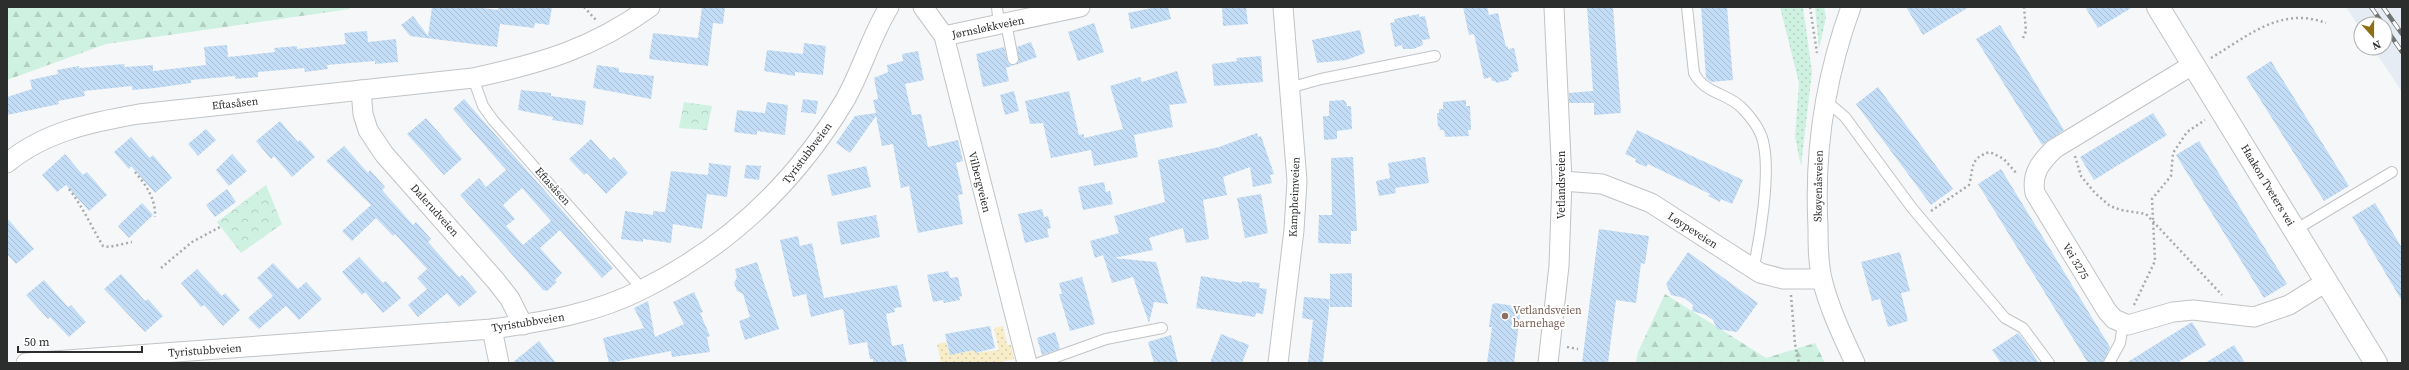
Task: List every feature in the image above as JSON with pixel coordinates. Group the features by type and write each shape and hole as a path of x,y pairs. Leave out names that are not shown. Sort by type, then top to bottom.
{"street":[{"name":"Eftasåsen","path":"7,163 48,138 92,122 138,114 473,78 522,67 567,54 608,33 650,7"},
{"name":"Tyristubbveien","path":"26,363 492,329 523,325 594,308 643,290 693,260 717,243 764,204 793,175 826,130 845,99 889,7"},
{"name":"Vilbergveien","path":"923,7 944,36 1027,363"},
{"name":"Jørnsløkkveien","path":"944,36 1001,18 1080,7"},
{"name":"Kampheimveien","path":"1278,363 1288,291 1296,193 1295,150 1283,7"},
{"name":"Vetlandsveien","path":"1548,363 1559,266 1562,181 1554,7"},
{"name":"Skøyenåsveien","path":"1851,7 1832,68 1825,100 1816,192 1819,264 1822,279 1830,308 1855,363"},
{"name":"Haakon Tveters vei","path":"2158,7 2201,62 2295,230 2376,363"},
{"name":"Vei 3275","path":"2126,325 2107,311 2035,193 2034,175 2041,162 2070,138 2201,62"},
{"name":"Dalerudveien","path":"360,90 363,114 368,130 384,154 496,281 510,299 523,325"},
{"name":"Løypeveien","path":"1562,181 1607,185 1651,203 1753,270 1783,279 1822,279"},
{"path":"2126,325 2173,312 2193,310 2254,317 2289,305 2326,282"},
{"path":"492,329 499,363"}],"lane":[{"path":"1687,7 1694,73 1697,79 1704,87 1733,100 1742,108 1757,127 1764,145 1765,179 1753,270"},
{"path":"1001,18 1013,59"},
{"path":"1289,88 1321,79 1435,56"},
{"name":"Eftasåsen","path":"473,78 483,106 493,120 643,290"},
{"path":"1825,100 1845,117 1921,219 2005,318 2023,328 2049,363"},
{"path":"2295,230 2392,172"},
{"path":"2109,363 2120,342 2126,325"},
{"path":"1039,363 1106,338 1162,328"}],"path":[{"path":"1810,7 1818,56"},
{"path":"2023,38 2026,31 2024,7"},
{"path":"2201,62 2267,24 2285,18 2310,17 2326,23"},
{"path":"2126,325 2155,260 2151,219 2152,199 2171,176 2173,154 2187,132 2208,118"},
{"path":"2070,138 2081,176 2095,193 2110,206 2121,210 2146,214 2226,299 2238,316"},
{"path":"1921,219 1969,185 1971,166 1980,155 1990,152 2004,159 2020,178"},
{"path":"135,172 149,189 156,210 155,218"},
{"path":"69,189 82,206 86,218 103,246 109,247 132,242"},
{"path":"161,268 192,242 220,227"},
{"path":"1791,295 1795,344 1799,363"}],"shaded area":[{"path":"2346,7 2402,7 2402,92 2378,56 2393,56 2393,16 2353,16 2353,18"}],"green space":[{"path":"7,7 350,7 350,9 106,44 7,80"},
{"path":"1780,7 1803,7 1812,72 1801,166 1795,137 1799,83"},
{"path":"1815,7 1824,7 1826,17 1819,49"},
{"path":"684,102 712,106 707,130 679,128"},
{"path":"266,185 282,224 241,253 217,222"},
{"path":"1665,294 1766,358 1815,343 1825,363 1636,363 1638,352"}],"sand":[{"path":"1003,326 1007,345 1011,345 1014,359 995,363 941,363 937,344 946,342 950,355 974,350 975,353 999,350 994,328"}],"building":[{"path":"432,7 474,7 498,10 498,7 552,7 549,25 535,23 534,28 500,24 497,47 410,36 401,25 413,16 428,36"},
{"path":"702,7 725,7 723,24 713,23 708,66 649,59 653,33 698,38"},
{"path":"1156,7 1168,7 1171,19 1131,29 1128,13"},
{"path":"1222,7 1246,7 1248,24 1223,26"},
{"path":"1463,7 1487,7 1489,15 1498,13 1506,47 1508,46 1508,49 1514,48 1519,71 1511,73 1512,77 1509,78 1509,80 1496,83 1495,81 1492,81 1491,77 1484,79 1474,34 1469,35"},
{"path":"1587,7 1613,7 1621,113 1594,115 1594,103 1569,103 1569,93 1593,91"},
{"path":"1701,7 1727,7 1733,80 1711,82 1706,78"},
{"path":"1906,7 1969,7 1923,35"},
{"path":"2085,7 2133,7 2098,28"},
{"path":"1419,14 1419,17 1425,16 1430,39 1422,40 1423,45 1413,49 1403,49 1402,45 1395,47 1390,23 1395,22 1394,19"},
{"path":"1094,23 1104,52 1078,61 1068,32"},
{"path":"2000,25 2064,130 2042,145 1976,39"},
{"path":"1360,30 1365,53 1346,60 1317,63 1312,40"},
{"path":"367,31 368,42 396,39 398,62 375,64 375,61 327,65 328,69 305,72 304,68 258,72 258,77 235,79 235,76 191,80 191,83 155,88 132,90 132,86 84,91 85,96 58,101 59,104 7,115 7,97 32,89 30,80 58,74 57,70 79,66 79,68 124,64 125,67 153,65 153,71 206,65 204,47 227,45 228,57 275,52 274,48 297,46 297,49 346,44 344,33"},
{"path":"1031,42 1037,57 1015,65 1019,61 1017,47"},
{"path":"804,43 826,46 823,75 795,72 795,76 764,71 767,50 803,54"},
{"path":"1004,47 1008,63 1014,65 1006,68 1009,81 983,87 976,54"},
{"path":"918,51 924,80 905,84 912,115 921,114 928,147 958,140 963,161 956,163 963,194 958,195 963,224 918,233 909,186 901,188 893,144 882,146 876,116 850,153 836,143 855,116 876,113 873,100 878,99 874,78 888,72 887,65 903,61 902,54"},
{"path":"1261,56 1263,82 1214,86 1212,64 1237,61 1236,58"},
{"path":"2271,61 2349,186 2324,201 2246,77"},
{"path":"597,65 619,68 619,72 654,76 651,99 593,88"},
{"path":"1177,71 1187,103 1169,105 1173,127 1134,135 1138,157 1094,166 1091,150 1051,158 1043,123 1030,124 1025,101 1069,91 1079,135 1084,134 1084,138 1123,129 1110,86 1140,77 1142,82"},
{"path":"1878,87 1953,189 1931,205 1856,104"},
{"path":"521,90 551,93 551,96 586,101 583,125 552,120 553,117 518,110"},
{"path":"1014,91 1019,111 1005,115 1000,95"},
{"path":"464,99 613,268 602,278 560,230 540,248 562,273 555,280 557,282 547,291 543,290 460,195 479,178 486,187 506,170 453,109","holes":["522,188 551,221 523,245 506,226 515,219 503,205"]},
{"path":"803,99 818,101 816,114 801,112"},
{"path":"1343,100 1346,102 1347,106 1351,106 1352,129 1337,131 1337,139 1324,140 1323,116 1329,116 1329,101"},
{"path":"1466,100 1466,106 1470,106 1471,130 1468,130 1469,136 1445,137 1444,130 1440,130 1439,126 1438,127 1437,113 1439,113 1439,109 1443,109 1443,102"},
{"path":"767,102 788,105 785,135 757,131 757,135 734,132 737,110 765,113"},
{"path":"2153,113 2167,135 2094,180 2080,157"},
{"path":"426,118 462,159 444,175 407,134"},
{"path":"280,121 298,142 300,140 315,157 292,177 274,156 271,159 256,141"},
{"path":"206,129 216,140 198,156 188,144"},
{"path":"1637,130 1743,180 1732,204 1721,199 1720,202 1708,196 1710,194 1648,164 1646,167 1635,162 1636,159 1625,154"},
{"path":"1257,133 1258,137 1261,136 1274,174 1270,175 1272,183 1253,187 1250,167 1223,177 1227,195 1203,200 1209,239 1186,243 1183,228 1149,238 1153,250 1114,258 1156,262 1168,304 1154,302 1149,323 1133,277 1112,283 1103,255 1095,258 1090,241 1119,233 1114,216 1165,202 1158,160 1219,147"},
{"path":"131,137 150,158 153,155 172,178 155,193 131,166 129,169 114,152"},
{"path":"591,139 610,160 614,157 628,173 606,194 587,173 584,175 569,159"},
{"path":"2199,141 2287,284 2264,298 2176,155"},
{"path":"344,146 368,173 370,170 385,187 382,190 413,225 416,222 431,239 428,242 459,277 462,275 477,292 459,307 447,293 418,317 408,305 427,289 417,278 427,269 395,234 393,236 376,218 352,241 342,231 371,205 326,161"},
{"path":"65,154 83,175 87,172 107,195 89,211 66,185 57,192 42,175"},
{"path":"232,154 247,171 229,186 216,170"},
{"path":"1353,157 1357,231 1351,231 1351,244 1318,243 1319,215 1332,215 1331,158"},
{"path":"1425,157 1429,183 1395,188 1396,193 1379,196 1376,181 1390,178 1388,163"},
{"path":"709,163 731,166 727,197 707,194 702,229 673,224 671,243 643,239 643,242 621,239 625,211 653,215 653,211 665,212 671,171 708,175"},
{"path":"746,165 761,166 759,180 744,178"},
{"path":"866,166 871,187 832,196 827,175"},
{"path":"2001,169 2110,347 2103,363 2088,363 1978,184"},
{"path":"1104,182 1106,192 1110,191 1113,204 1083,210 1078,187"},
{"path":"227,189 236,202 215,217 206,205"},
{"path":"1261,194 1268,233 1245,238 1237,198"},
{"path":"142,203 153,215 129,238 118,226"},
{"path":"2375,203 2402,248 2402,301 2352,217"},
{"path":"1042,209 1044,217 1048,216 1051,228 1047,229 1049,237 1025,243 1018,214"},
{"path":"876,215 880,237 841,245 837,222"},
{"path":"7,218 34,249 16,264 7,254"},
{"path":"1599,229 1649,236 1645,264 1641,263 1636,303 1616,300 1608,363 1582,363"},
{"path":"798,236 800,246 812,243 824,298 897,285 902,307 894,308 895,312 886,314 892,346 903,344 907,363 873,363 873,359 870,359 867,342 849,345 843,309 811,317 806,294 793,297 780,240"},
{"path":"1688,252 1758,303 1737,332 1717,329 1713,320 1706,315 1692,311 1693,305 1684,298 1671,295 1666,284"},
{"path":"1900,252 1910,291 1901,293 1908,321 1888,327 1880,299 1872,301 1861,262"},
{"path":"359,257 383,283 386,281 401,298 383,313 365,292 362,295 342,272"},
{"path":"757,262 779,329 745,340 739,321 750,317 743,294 737,291 734,283 737,277 735,269"},
{"path":"273,263 298,289 306,282 322,299 299,320 286,306 259,329 248,318 273,296 257,278"},
{"path":"197,269 222,296 225,293 240,310 223,326 204,305 201,307 181,283"},
{"path":"948,271 950,278 958,277 962,296 959,297 960,300 944,303 943,300 933,302 927,275"},
{"path":"1352,273 1352,307 1330,307 1330,274"},
{"path":"121,274 145,301 148,299 163,316 145,332 104,289"},
{"path":"1201,276 1242,283 1242,281 1260,283 1259,288 1267,289 1263,314 1256,313 1255,317 1196,308"},
{"path":"1082,277 1095,324 1070,331 1059,294 1062,294 1059,283"},
{"path":"44,280 68,307 71,305 86,322 69,337 50,317 48,319 26,295"},
{"path":"694,292 703,312 700,313 710,336 707,337 710,352 672,357 671,351 609,363 603,338 644,328 634,308 648,301 655,337 684,324 673,302"},
{"path":"1304,297 1330,299 1323,363 1308,363 1313,320 1302,318"},
{"path":"1495,303 1521,307 1514,363 1487,363 1492,327 1489,327 1492,305"},
{"path":"2192,322 2206,345 2177,363 2126,363"},
{"path":"990,326 995,348 975,353 974,350 950,355 945,334"},
{"path":"1055,332 1060,349 1042,355 1037,338"},
{"path":"2018,333 2039,363 2001,363 1992,350"},
{"path":"1221,334 1249,345 1242,363 1210,363"},
{"path":"1171,335 1178,363 1154,363 1148,342"},
{"path":"539,341 556,363 512,363"},
{"path":"2234,345 2245,363 2205,363"}],"railway":[{"path":"2371,7 2377,16"},
{"path":"2383,7 2402,34"},
{"path":"2393,39 2402,52"}],"place":[{"name":"Vetlandsveien barnehage","path":"1505,316"}]}
